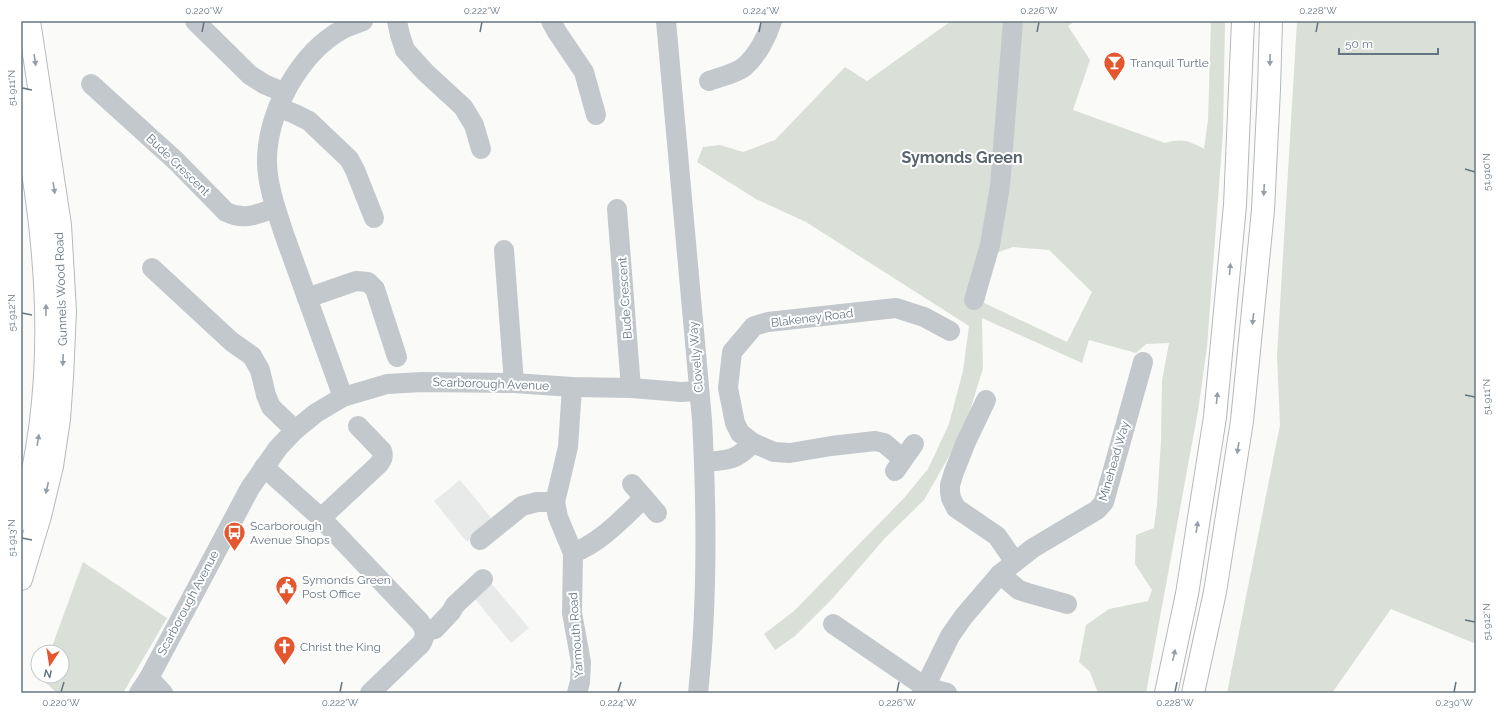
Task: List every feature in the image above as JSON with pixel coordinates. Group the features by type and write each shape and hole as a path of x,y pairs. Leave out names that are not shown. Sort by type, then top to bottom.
{"main road":[{"name":"Gunnels Wood Road","path":"21,579 40,516 52,466 59,412 64,311 60,225 29,21"},
{"path":"1166,693 1187,594 1215,417 1235,205 1243,21"},
{"path":"1193,693 1215,592 1242,421 1263,210 1271,21"},
{"name":"Gunnels Wood Road","path":"21,99 41,233 46,301 45,375 39,429 30,486 21,519"}],"street":[{"path":"195,21 250,75 264,84 295,114 309,121 349,159 356,170 374,218"},
{"path":"343,397 276,208 270,186 268,164 270,138 282,100 303,64 322,45 342,30 363,21"},
{"path":"397,21 405,50 425,72 463,107 474,125 481,149"},
{"path":"551,21 584,72 596,114"},
{"name":"Clovelly Way","path":"666,21 704,462 706,585 699,684"},
{"path":"709,81 744,67 754,56 772,21"},
{"path":"974,300 990,246 1000,186 1013,21"},
{"name":"Bude Crescent","path":"91,84 176,161 226,212 242,217 276,208"},
{"name":"Bude Crescent","path":"617,208 631,388"},
{"path":"504,250 514,383"},
{"path":"152,268 232,342 252,356 260,370 266,396 271,407 295,430"},
{"path":"307,298 356,281 368,282 375,289 397,357"},
{"name":"Blakeney Road","path":"904,458 884,443 875,441 790,453 774,452 753,443 740,433 736,423 728,388 732,352 754,326 768,322 896,308 924,317 950,330"},
{"name":"Minehead Way","path":"923,690 950,636 964,616 1008,568 1033,548 1097,510 1104,502 1142,362"},
{"name":"Scarborough Avenue","path":"163,693 144,685 253,483 278,448 295,430 316,413 343,397 387,384 422,382 514,383 572,387 631,388 681,392 699,391"},
{"name":"Yarmouth Road","path":"572,387 568,447 555,502 558,517 573,553 572,613 580,662 580,682 576,693"},
{"path":"986,400 966,442 954,472 950,485 951,498 956,508 997,536 1008,568 1019,590 1068,604"},
{"path":"321,518 382,460 384,455 382,450 358,426"},
{"path":"704,462 733,458 743,453 753,443"},
{"path":"264,467 321,518 420,622 425,632 425,638 421,644 370,693"},
{"path":"573,553 603,534 638,491 657,513"},
{"path":"480,540 522,506 537,502 555,502"},
{"path":"425,632 435,629 452,612 455,605 483,579"},
{"path":"833,624 923,690 947,693"}],"shaded area":[{"path":"951,21 1075,21 1068,26 1090,60 1073,110 1165,143 1185,141 1204,149 1208,120 1211,21 1225,21 1223,132 1207,347 1198,411 1146,693 1098,693 1090,672 1079,662 1086,625 1109,609 1148,601 1152,590 1135,564 1136,535 1154,528 1161,441 1162,381 1169,343 1146,344 1136,353 1089,340 1082,363 982,318 983,368 964,430 924,500 885,538 833,598 795,636 775,650 764,634 794,611 904,498 928,469 949,424 963,371 969,326 806,222 756,199 697,162 703,147 720,145 743,152 775,140 845,67 867,81","holes":["1013,247 1049,250 1092,292 1067,342 984,303 993,254"]},
{"path":"1297,21 1476,21 1476,644 1391,609 1332,693 1227,693 1280,425 1277,356"},
{"path":"460,480 493,520 467,542 434,501"},
{"path":"83,562 167,618 123,693 57,693 47,684 70,684 70,644 53,644"},
{"path":"492,584 529,628 511,643 475,599"}],"place":[{"name":"Tranquil Turtle","path":"1115,82"},
{"name":"Scarborough Avenue Shops","path":"235,552"},
{"name":"Symonds Green Post Office","path":"287,606"},
{"name":"Christ the King","path":"285,666"}],"district":[{"name":"Symonds Green","path":"962,157"}]}
